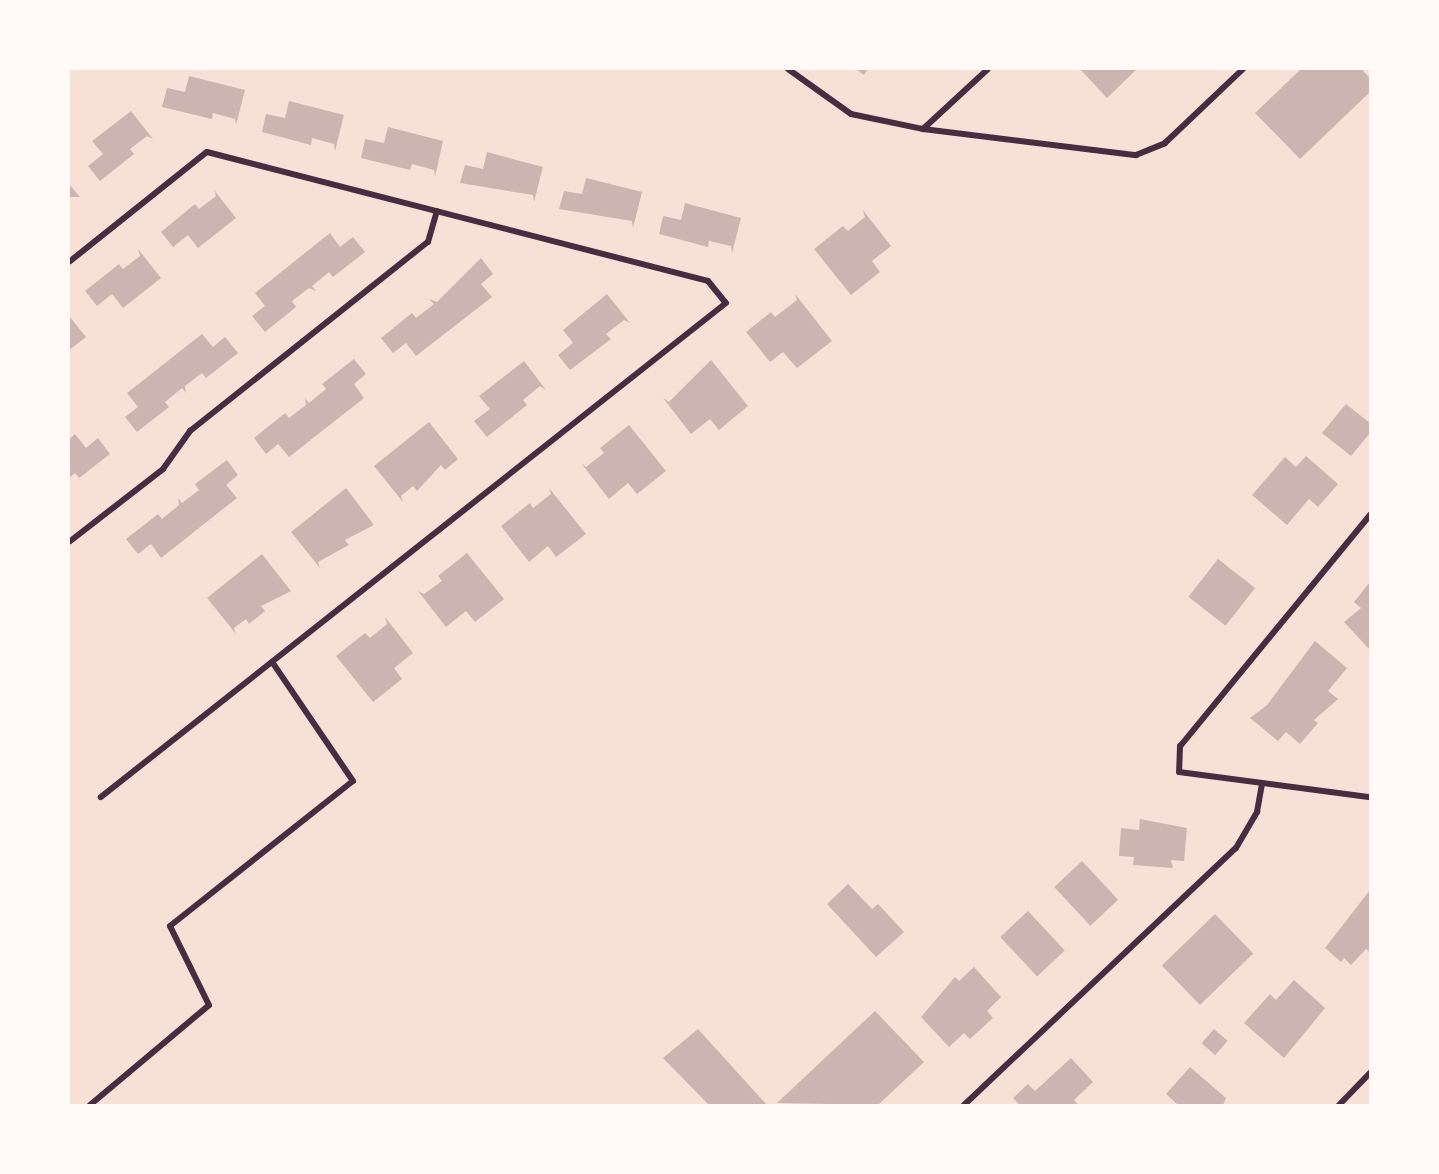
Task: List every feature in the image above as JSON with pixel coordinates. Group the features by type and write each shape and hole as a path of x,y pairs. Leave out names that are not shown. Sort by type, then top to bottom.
{"street":[{"path":"788,69 851,114 923,129 1136,155 1166,143 1243,69"},
{"path":"923,129 988,69"},
{"path":"69,262 207,153 708,281 726,303 102,797"},
{"path":"69,542 163,469 190,431 428,242 437,211"},
{"path":"1370,514 1180,746 1179,772 1370,797"},
{"path":"90,1105 209,1005 170,926 353,782 273,662"},
{"path":"964,1105 1236,848 1257,812 1262,784"},
{"path":"1339,1105 1370,1073"}],"building":[{"path":"856,69 868,69 864,75"},
{"path":"1080,69 1137,69 1107,98"},
{"path":"1301,69 1361,69 1370,78 1370,92 1300,159 1255,113"},
{"path":"189,76 245,90 236,125 235,119 213,113 212,119 162,107 167,88 185,92"},
{"path":"289,101 344,115 335,151 334,144 312,138 311,145 262,132 266,114 285,118"},
{"path":"131,111 153,139 147,136 130,149 134,154 100,181 88,166 103,154 92,141"},
{"path":"388,127 443,141 435,177 434,170 412,164 410,170 361,158 365,139 384,143"},
{"path":"487,152 543,167 534,202 533,195 460,183 465,165 483,169"},
{"path":"586,178 642,192 633,228 632,221 559,209 564,191 582,194"},
{"path":"69,184 80,197 69,197"},
{"path":"214,190 236,218 198,248 188,235 173,247 161,232 195,204 199,209 216,196"},
{"path":"685,203 741,218 732,253 731,246 709,241 708,247 659,234 663,216 681,220"},
{"path":"863,210 891,246 872,261 880,272 851,295 814,249 843,226 848,231 865,217"},
{"path":"330,233 340,247 353,237 365,252 333,277 329,272 312,286 316,291 309,288 292,301 296,307 265,332 252,316 265,306 255,293"},
{"path":"138,249 161,278 123,308 112,294 97,306 85,291 119,264 123,269 140,256"},
{"path":"481,258 493,274 481,284 492,297 416,356 406,343 393,353 381,338 412,313 416,318 434,304 429,299 437,302"},
{"path":"607,294 630,323 624,320 606,334 611,339 570,370 558,355 573,343 563,330"},
{"path":"795,294 832,341 797,368 783,352 770,362 746,332 771,312 775,317 797,300"},
{"path":"69,316 86,337 69,350"},
{"path":"202,334 213,347 225,337 238,353 206,378 202,373 185,386 186,393 182,388 165,402 169,407 137,432 125,417 138,407 127,393"},
{"path":"354,359 366,374 354,384 364,398 289,457 278,444 266,454 254,438 285,413 289,418 306,405 305,398 309,403 326,389 322,384"},
{"path":"711,360 748,406 719,430 710,419 691,434 663,398 669,402"},
{"path":"524,361 546,390 540,386 523,400 527,405 487,437 474,421 490,409 479,396"},
{"path":"1346,404 1370,423 1370,433 1351,456 1322,433"},
{"path":"429,422 458,459 445,470 441,465 417,491 413,486 401,496 403,502 374,466"},
{"path":"629,425 666,471 637,494 628,483 609,499 581,463 586,467 604,453 600,448"},
{"path":"75,434 86,448 98,438 110,454 79,478 75,473 69,478 69,439"},
{"path":"1306,456 1338,484 1318,507 1309,499 1287,525 1252,495 1285,457 1296,467"},
{"path":"227,460 238,475 226,485 237,498 161,558 151,544 138,554 126,539 158,514 162,519 179,505 178,498 182,503 199,490 195,484"},
{"path":"346,488 374,525 345,540 349,545 318,562 320,568 291,532"},
{"path":"549,488 586,534 556,557 548,546 529,562 501,526 530,503 533,508 551,494"},
{"path":"467,553 504,599 475,622 466,611 446,627 418,591 424,594 442,581 438,576"},
{"path":"262,554 291,591 261,606 265,611 249,624 246,619 234,628 236,634 207,598"},
{"path":"1218,559 1255,588 1225,626 1188,597"},
{"path":"1370,582 1370,650 1344,622 1361,608 1354,602"},
{"path":"385,617 413,653 394,668 402,679 373,702 336,656 365,633 370,638 387,624"},
{"path":"1315,641 1347,668 1328,691 1338,699 1314,720 1318,723 1300,744 1286,732 1278,741 1250,718 1267,705"},
{"path":"1140,819 1187,828 1184,861 1171,860 1173,868 1133,865 1134,857 1119,856 1121,828 1139,830"},
{"path":"1082,861 1118,900 1090,926 1054,887"},
{"path":"848,884 872,909 878,904 904,932 876,957 827,904"},
{"path":"1370,890 1370,952 1366,949 1351,965 1344,958 1341,962 1325,948"},
{"path":"1028,911 1065,950 1037,976 1000,937"},
{"path":"1215,914 1253,954 1200,1005 1162,965"},
{"path":"974,967 1001,997 987,1011 993,1018 970,1039 964,1033 949,1047 921,1017 955,977 959,981"},
{"path":"1294,980 1325,1008 1284,1058 1244,1023 1270,994 1276,1000"},
{"path":"875,1011 924,1062 878,1105 777,1103"},
{"path":"698,1029 767,1105 709,1105 663,1058"},
{"path":"1214,1029 1228,1041 1215,1055 1202,1043"},
{"path":"1071,1058 1093,1082 1074,1100 1079,1105 1020,1105 1013,1098 1028,1084 1035,1091"},
{"path":"1190,1067 1226,1098 1223,1105 1178,1105 1166,1094"}]}
